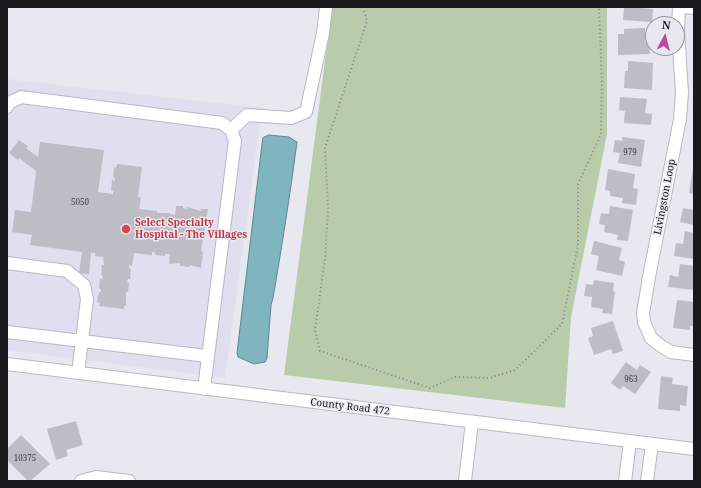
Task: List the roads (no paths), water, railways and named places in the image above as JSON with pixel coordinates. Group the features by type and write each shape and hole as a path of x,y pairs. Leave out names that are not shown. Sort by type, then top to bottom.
{"street":[{"path":"231,130 247,115 291,118 306,112 323,33 326,7"},
{"path":"679,7 694,8"},
{"name":"Livingston Loop","path":"679,7 678,30 682,94 680,119 648,284 644,322 649,334 660,346 671,352 694,355"},
{"path":"7,107 9,103 21,97 222,123 231,130 235,141 204,389"},
{"path":"7,263 66,271 84,285 87,299 78,373"},
{"path":"7,332 207,356"},
{"name":"County Road 472","path":"7,364 694,449"},
{"path":"465,481 472,422"},
{"path":"625,481 630,442"},
{"path":"647,481 652,444"},
{"path":"81,481 96,477 129,481"}],"water":[{"path":"269,135 289,137 297,142 283,240 271,305 267,358 265,362 254,364 238,357 237,353 262,144 263,138"}],"place":[{"name":"Select Specialty Hospital - The Villages","path":"126,229"}]}
